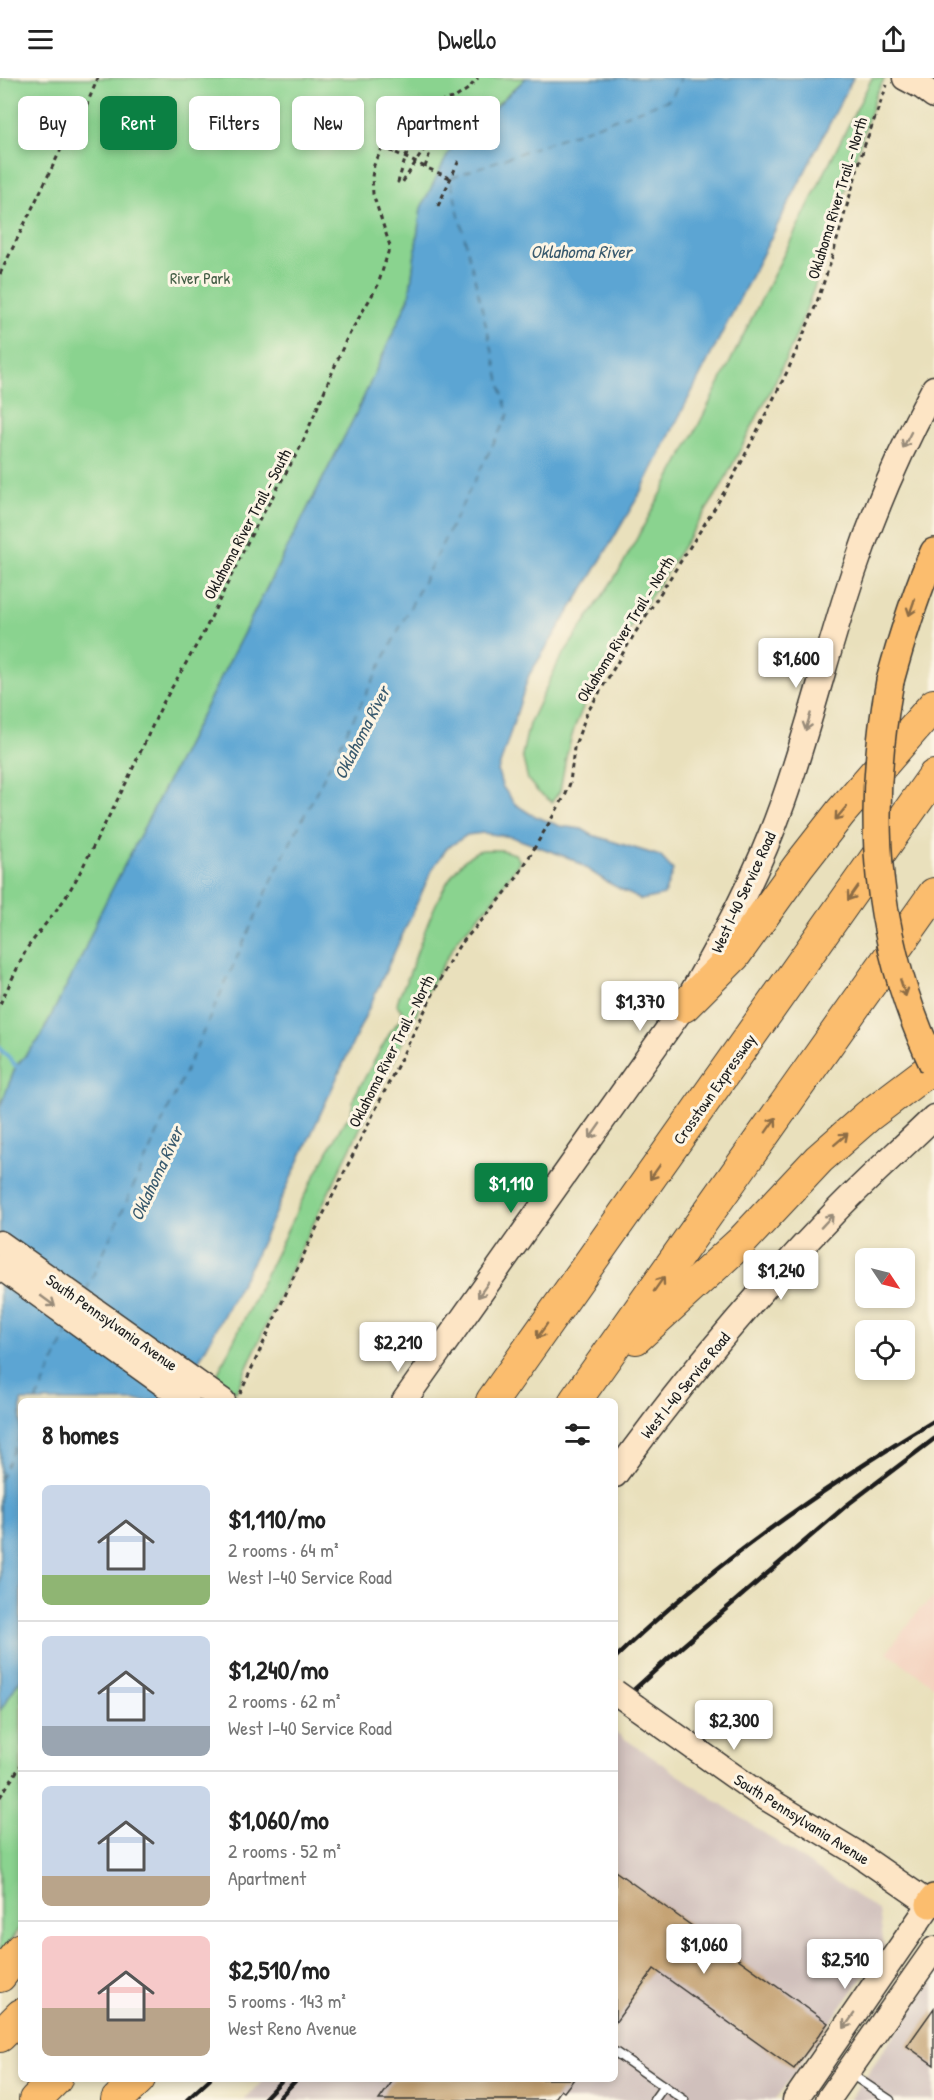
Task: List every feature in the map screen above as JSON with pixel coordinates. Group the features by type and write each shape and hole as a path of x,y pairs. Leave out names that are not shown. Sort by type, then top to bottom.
{"highway":[{"path":"684,1006 734,956 812,848 934,705"},
{"name":"Crosstown Expressway","path":"494,1398 934,776"},
{"path":"582,1392 934,894"},
{"path":"582,1392 742,1241 819,1159 868,1116 934,1066"},
{"path":"0,1976 18,1953"},
{"path":"0,2036 18,2018"},
{"path":"34,2100 53,2082"},
{"path":"117,2100 136,2082"}],"main road":[{"name":"West I-40 Service Road","path":"406,1398 684,1006 717,948 762,854 783,801 841,609 865,539 903,448 934,388"},
{"path":"934,552 916,597 890,681 878,755 876,824 879,868 889,935 912,1013 934,1066"},
{"name":"West I-40 Service Road","path":"618,1471 701,1361 768,1284 836,1211 934,1117"},
{"name":"South Pennsylvania Avenue","path":"0,1243 228,1398"},
{"name":"South Pennsylvania Avenue","path":"0,1268 183,1398"},
{"name":"South Pennsylvania Avenue","path":"618,1694 759,1794 855,1852 933,1905"},
{"path":"795,2100 933,1905"},
{"path":"828,2100 934,1949"}],"lane":[{"path":"618,2054 684,2100"},
{"path":"849,2072 890,2100"},
{"path":"654,2100 664,2086"}],"path":[{"path":"0,274 64,141 84,111 98,78"},
{"name":"Oklahoma River Trail - South","path":"458,96 478,78"},
{"name":"Oklahoma River Trail - North","path":"232,1398 436,988 459,946 500,901 524,868 563,800 570,783 574,748 587,713 741,463 792,360 816,305 874,115 890,78"},
{"path":"396,153 409,133 413,134 398,182 402,183 429,142 434,144 425,167"},
{"name":"Oklahoma River Trail - South","path":"0,1004 27,948 69,892 126,783 156,716 204,632 250,537 301,446 346,340 378,285 390,246 372,186 374,165 381,150"},
{"path":"389,150 450,178"},
{"path":"438,206 460,158"},
{"path":"0,1797 18,1770"}],"shaded area":[{"path":"934,1598 934,1686 887,1652 920,1609"},
{"path":"618,1734 879,1911 884,1947 775,2100 244,2100 262,2082 618,2082"},
{"path":"934,1980 934,2100 849,2100 932,1981"}],"green space":[{"name":"River Park","path":"0,78 526,78 500,102 500,96 376,96 376,150 462,150 421,208 409,298 355,416 100,913 81,958 38,1041 16,1066 0,1107"},
{"path":"872,78 885,78 876,94 817,280 795,339 720,489 600,675 584,705 566,757 560,791 552,802 538,792 528,780 522,755 529,724 559,661 619,571 697,428"},
{"path":"501,850 515,854 520,861 490,904 458,939 429,988 295,1261 236,1392 216,1377 302,1200 342,1125 351,1115 354,1097 391,1031 402,1017 402,1011 397,1005 399,997 435,906 454,872 465,859 478,851"},
{"path":"0,1286 20,1398 18,1398 18,1930 0,1955"}],"water":[{"name":"Oklahoma River","path":"526,78 853,78 639,495 529,675 498,771 502,786 515,804 532,815 560,826 582,829 592,835 660,856 673,870 664,895 641,900 607,882 572,859 512,837 483,833 467,835 447,848 433,868 254,1259 179,1398 18,1398 18,1683 0,1711 0,1107 16,1066 38,1041 81,958 100,913 355,416 409,298 421,208 450,150 500,150 500,103"}],"building":[{"path":"618,1873 828,2023 794,2069 654,1969 618,2019"},
{"path":"934,2008 934,2065 907,2046"},
{"path":"392,2082 572,2082 564,2092 561,2090 554,2100 379,2100"}],"waterway":[{"path":"0,1048 16,1066"}],"ferry route":[{"path":"86,1291 277,869 508,415 450,178 671,99 681,78"},
{"path":"37,1398 68,1331"},
{"path":"0,1480 18,1441"}],"railway":[{"path":"618,1655 689,1591 768,1530 850,1474 934,1421"},
{"path":"618,1704 847,1505 934,1439"},
{"path":"187,2100 207,2082"},
{"path":"263,2100 280,2082"},
{"path":"277,2100 294,2082"}]}
